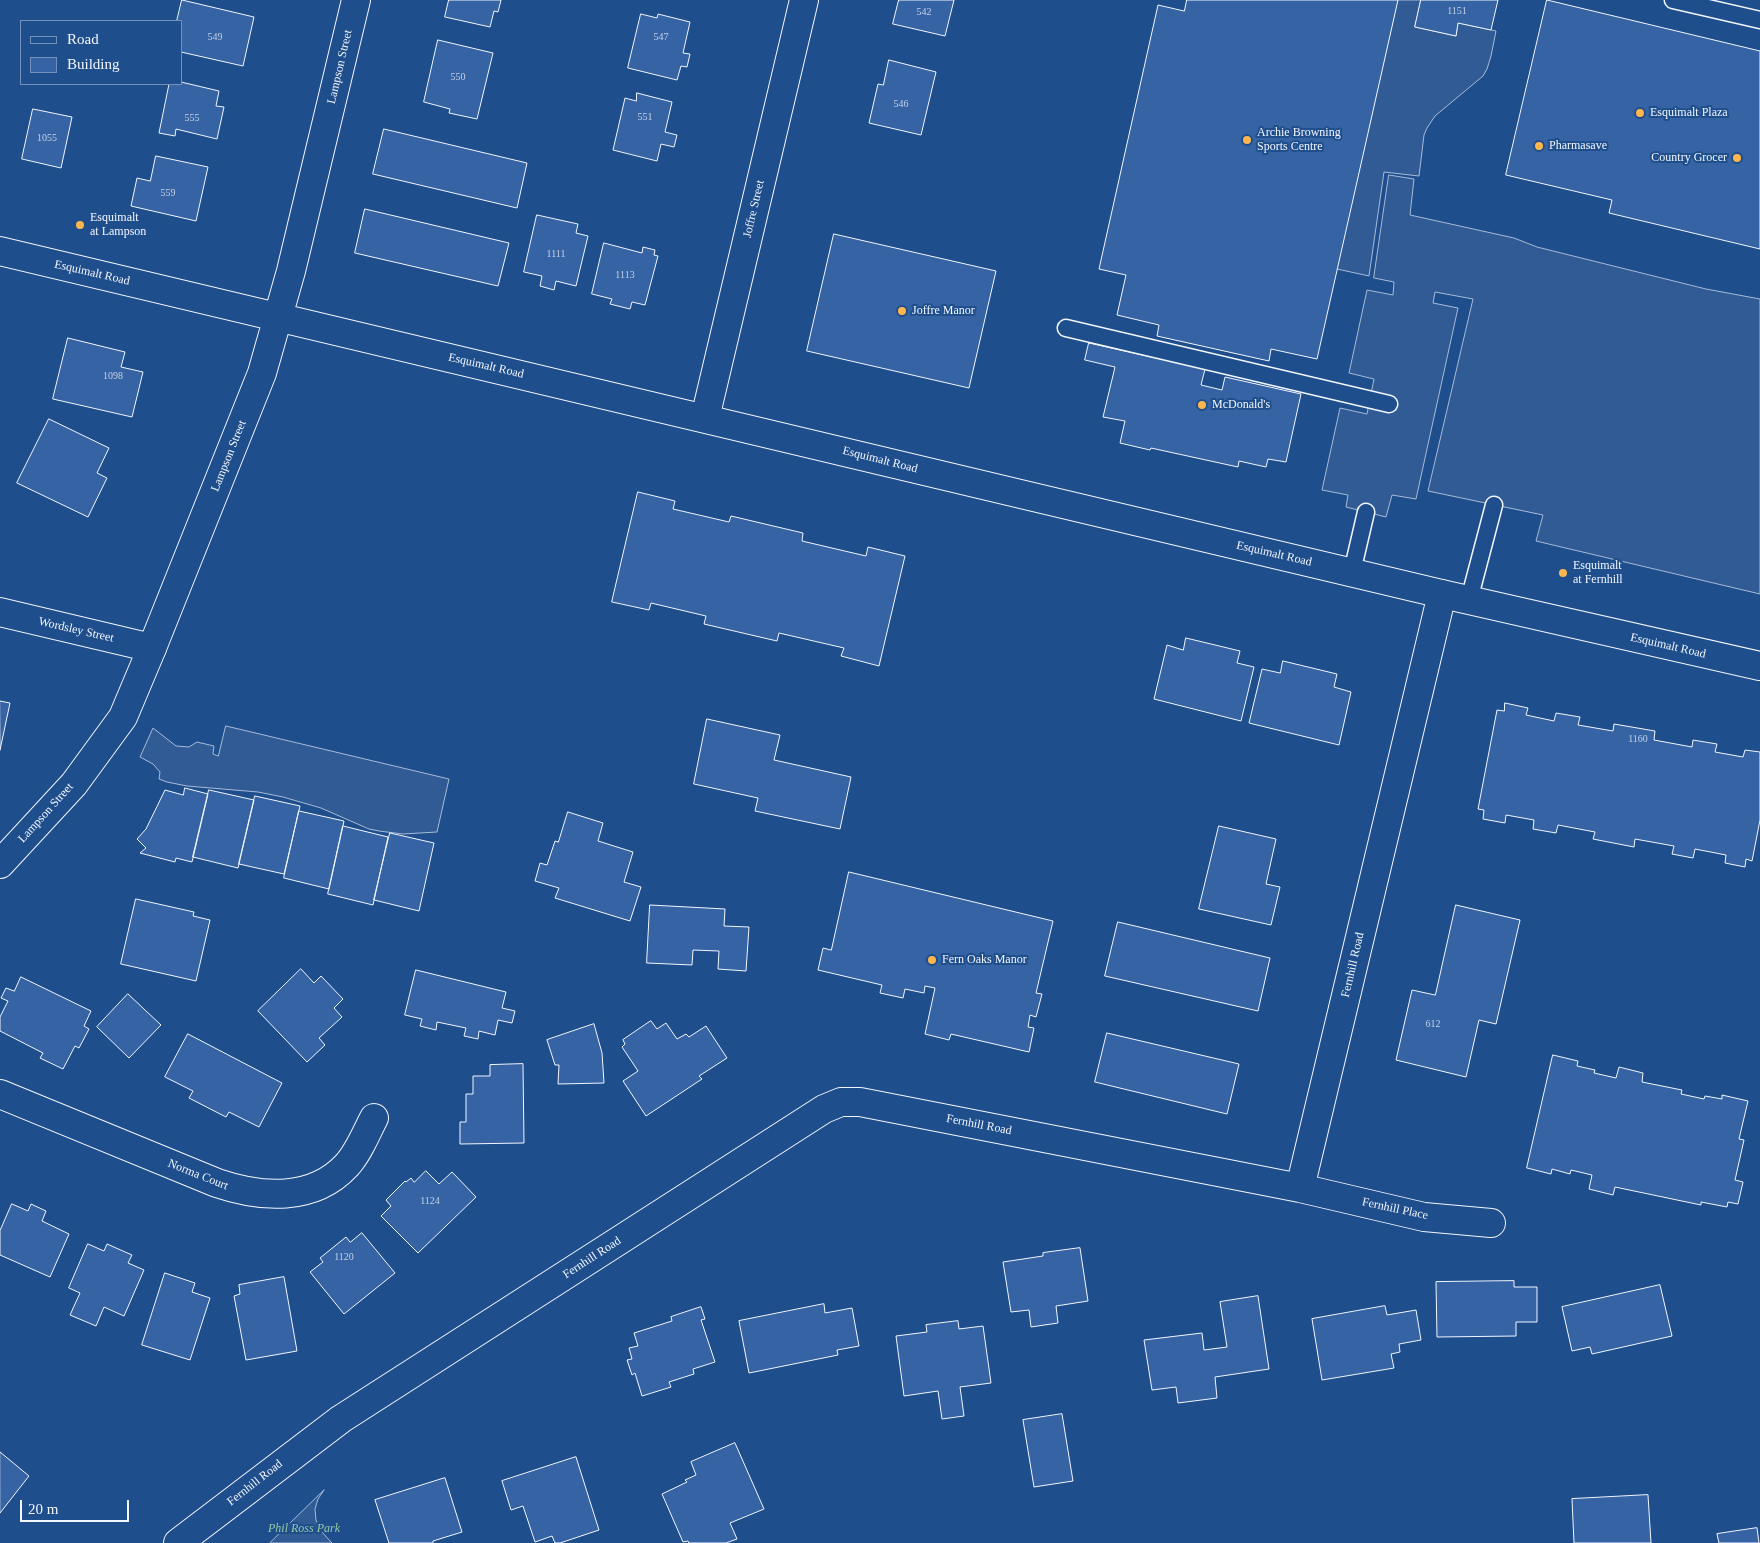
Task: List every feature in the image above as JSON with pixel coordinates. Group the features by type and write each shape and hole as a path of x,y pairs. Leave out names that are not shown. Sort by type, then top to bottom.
{"street":[{"name":"Lampson Street","path":"0,864 74,784 123,717 152,648 262,373 291,271 356,0"},
{"name":"Joffre Street","path":"705,418 804,0"},
{"name":"Esquimalt Road","path":"0,251 1442,594 1760,666"},
{"name":"Fernhill Road","path":"178,1543 340,1420 816,1114 841,1102 860,1102 1300,1188 1442,594"},
{"name":"Wordsley Street","path":"0,612 152,648"},
{"name":"Norma Court","path":"0,1094 217,1183 236,1190 256,1194 298,1193 316,1187 333,1178 348,1164 374,1118"},
{"name":"Fernhill Place","path":"1300,1188 1424,1217 1491,1224"}],"lane":[{"path":"1673,0 1760,20"},
{"path":"1066,328 1389,404"},
{"path":"1469,600 1494,505"},
{"path":"1352,572 1366,512"}],"shaded area":[{"path":"1398,0 1421,0 1415,27 1456,36 1458,23 1496,31 1491,56 1483,76 1435,116 1427,128 1424,135 1419,176 1384,172 1369,276 1337,269"},
{"path":"1389,175 1414,179 1410,215 1514,238 1537,247 1706,289 1760,299 1760,594 1536,541 1543,515 1428,491 1473,299 1435,292 1433,303 1458,308 1416,499 1392,495 1386,517 1346,507 1348,495 1322,490 1340,408 1367,414 1374,379 1349,373 1367,290 1393,295 1394,282 1374,278"},
{"path":"226,726 449,779 437,832 403,834 379,831 369,829 321,808 283,797 258,792 187,786 167,782 159,779 160,772 153,764 140,757 153,728 176,746 189,747 197,742 214,746 213,754 218,756"},
{"name":"Phil Ross Park","path":"324,1490 318,1499 315,1509 316,1520 320,1530 332,1543 270,1543"}],"building":[{"path":"182,0 254,17 243,66 182,52 182,20 177,20"},
{"path":"449,0 501,0 498,12 494,11 490,27 445,17"},
{"path":"899,0 954,0 945,36 893,24"},
{"name":"Archie Browning Sports Centre","path":"1187,0 1398,0 1317,359 1271,349 1269,361 1157,336 1159,325 1117,315 1126,275 1099,269 1158,5 1184,11"},
{"path":"1421,0 1498,0 1491,30 1458,23 1456,36 1415,27"},
{"name":"Esquimalt Plaza","path":"1547,0 1760,51 1760,249 1609,213 1612,200 1506,175"},
{"path":"641,14 657,18 658,14 690,22 683,53 690,54 687,67 681,66 677,80 628,68"},
{"path":"438,40 493,53 477,119 449,113 450,109 424,102"},
{"path":"889,60 936,72 921,135 869,123 878,84 883,85"},
{"path":"182,82 219,91 216,106 224,107 217,139 176,129 175,136 159,133 169,85 182,85"},
{"path":"637,93 672,102 665,132 677,135 674,147 661,144 657,161 613,150 625,98 636,101"},
{"path":"33,109 72,117 61,168 22,159"},
{"path":"384,129 527,163 517,208 373,174"},
{"path":"156,156 208,167 196,221 131,206 137,178 150,181"},
{"path":"365,209 509,243 498,286 355,253"},
{"path":"537,215 578,224 576,233 588,236 576,286 556,281 554,290 540,286 542,276 524,272"},
{"name":"Joffre Manor","path":"834,234 996,271 969,388 807,351"},
{"path":"604,243 642,253 643,247 655,250 654,255 658,256 645,305 632,302 630,309 610,304 612,299 592,294"},
{"path":"68,338 125,352 121,367 143,372 132,417 53,399"},
{"name":"McDonald's","path":"1089,343 1205,369 1201,385 1222,390 1225,377 1301,394 1286,462 1268,459 1266,467 1239,461 1238,467 1120,443 1125,421 1103,417 1115,367 1085,360"},
{"path":"49,419 109,448 97,473 107,478 88,517 17,483"},
{"path":"638,492 675,501 673,509 729,522 731,516 803,533 802,541 866,556 868,547 905,556 879,666 841,656 844,648 779,633 777,641 704,624 706,616 651,603 649,610 612,602"},
{"path":"1186,638 1240,651 1237,663 1254,667 1241,721 1154,699 1167,645 1183,650"},
{"path":"1283,661 1337,674 1334,687 1351,692 1339,745 1249,723 1262,669 1280,673"},
{"path":"0,701 10,703 0,750"},
{"path":"1505,703 1528,708 1526,715 1554,721 1556,713 1580,717 1578,725 1613,731 1614,724 1655,731 1654,740 1692,747 1693,740 1717,744 1715,752 1743,757 1745,750 1760,752 1760,820 1752,861 1746,859 1745,867 1725,863 1726,855 1695,849 1693,858 1672,854 1674,846 1635,839 1634,847 1593,839 1595,832 1558,825 1556,833 1533,829 1534,820 1506,815 1505,823 1483,819 1484,810 1478,809 1497,710 1504,711"},
{"path":"707,719 780,735 774,760 851,777 840,829 755,811 758,798 694,784"},
{"path":"185,788 208,794 192,862 176,858 175,862 140,853 146,848 137,839 146,829 165,790 183,795"},
{"path":"209,790 254,800 238,868 193,857"},
{"path":"255,796 300,806 284,874 239,864"},
{"path":"299,811 344,821 329,889 284,878"},
{"path":"568,812 603,823 598,841 633,852 624,882 641,887 630,921 555,898 559,888 535,881 540,863 547,865 555,841 558,842"},
{"path":"343,826 388,837 373,905 328,894"},
{"path":"1219,826 1276,839 1266,884 1280,887 1271,925 1199,909"},
{"path":"390,833 434,843 419,911 374,900"},
{"name":"Fern Oaks Manor","path":"849,872 1053,921 1036,993 1042,994 1036,1017 1030,1015 1028,1027 1034,1028 1029,1052 951,1034 949,1040 925,1034 935,988 925,986 924,993 905,989 903,998 880,993 882,985 818,970 823,948 831,950"},
{"path":"136,899 194,912 193,916 210,920 196,981 121,964"},
{"path":"650,905 725,909 724,926 749,927 746,971 718,969 719,951 693,950 692,965 647,963"},
{"path":"1456,905 1520,920 1496,1024 1479,1020 1466,1077 1396,1060 1412,990 1435,995"},
{"path":"1118,922 1270,958 1258,1011 1105,976"},
{"path":"301,969 314,983 321,976 343,999 334,1008 342,1017 319,1038 325,1045 307,1062 258,1011"},
{"path":"416,970 506,992 502,1008 515,1011 512,1023 498,1020 495,1035 479,1031 478,1039 464,1036 466,1028 437,1022 436,1030 420,1026 422,1019 405,1015"},
{"path":"21,977 91,1011 84,1026 89,1029 79,1048 75,1046 63,1069 40,1058 43,1053 0,1031 0,1017 8,1001 1,998 6,988 14,991"},
{"path":"128,994 161,1025 129,1058 97,1027"},
{"path":"651,1021 657,1029 666,1023 677,1039 686,1034 689,1037 706,1026 727,1058 699,1076 702,1079 646,1116 623,1081 638,1071 622,1047 625,1044 623,1040"},
{"path":"594,1024 602,1053 604,1083 558,1084 559,1065 555,1065 547,1040"},
{"path":"1107,1033 1239,1064 1227,1114 1095,1082"},
{"path":"188,1034 282,1083 259,1127 229,1112 226,1117 189,1098 193,1091 165,1077"},
{"path":"1553,1055 1578,1061 1577,1066 1595,1070 1594,1073 1616,1078 1619,1067 1643,1073 1642,1082 1682,1090 1681,1094 1704,1099 1705,1096 1722,1099 1722,1095 1748,1101 1739,1139 1744,1140 1735,1180 1743,1182 1738,1204 1728,1202 1727,1207 1701,1202 1701,1205 1615,1187 1613,1195 1589,1189 1592,1175 1571,1170 1570,1174 1552,1169 1551,1174 1527,1168"},
{"path":"523,1064 524,1143 460,1144 460,1122 466,1122 466,1094 473,1094 473,1076 490,1076 490,1065"},
{"path":"426,1171 439,1184 452,1172 476,1197 418,1253 381,1216 391,1206 386,1200 405,1181 411,1178 414,1182"},
{"path":"12,1204 28,1211 31,1204 46,1211 42,1221 69,1234 50,1277 0,1255 0,1231"},
{"path":"362,1233 395,1273 344,1314 310,1272 323,1262 320,1258 346,1237 350,1242"},
{"path":"88,1244 104,1251 107,1244 132,1255 128,1263 144,1270 124,1316 104,1307 96,1326 70,1315 80,1293 69,1288"},
{"path":"1080,1248 1088,1301 1056,1306 1058,1323 1031,1327 1029,1310 1011,1312 1003,1262 1043,1256 1043,1253"},
{"path":"165,1273 195,1283 192,1292 210,1298 190,1360 142,1345"},
{"path":"284,1277 297,1351 246,1360 234,1296 240,1294 239,1285"},
{"path":"1514,1281 1514,1287 1537,1287 1537,1322 1516,1322 1516,1336 1437,1337 1436,1282"},
{"path":"1660,1285 1672,1336 1592,1354 1590,1347 1572,1351 1562,1307"},
{"path":"1258,1296 1269,1369 1215,1377 1217,1398 1178,1403 1176,1387 1152,1390 1144,1340 1202,1333 1204,1350 1227,1347 1220,1302"},
{"path":"824,1304 825,1313 852,1308 859,1346 837,1350 838,1355 749,1373 739,1321"},
{"path":"1385,1306 1387,1315 1416,1310 1421,1340 1399,1344 1400,1352 1391,1354 1394,1368 1322,1380 1312,1319"},
{"path":"701,1307 705,1319 701,1320 715,1362 693,1369 694,1374 669,1382 671,1387 642,1396 635,1373 632,1375 627,1360 632,1359 629,1348 638,1346 634,1333 672,1321 671,1317"},
{"path":"958,1321 959,1329 983,1326 991,1383 960,1387 964,1416 942,1419 938,1391 904,1396 896,1336 927,1332 926,1325"},
{"path":"1062,1414 1073,1481 1034,1487 1023,1420"},
{"path":"735,1443 764,1509 730,1523 737,1539 726,1543 683,1542 662,1494 687,1482 685,1480 696,1475 691,1462"},
{"path":"0,1452 29,1476 0,1513"},
{"path":"576,1457 599,1530 560,1543 555,1543 552,1536 535,1542 523,1506 511,1510 502,1481"},
{"path":"445,1478 462,1532 433,1541 433,1543 389,1543 375,1500"},
{"path":"1648,1495 1651,1543 1574,1543 1572,1499"},
{"path":"1757,1528 1759,1543 1719,1543 1717,1534"}],"place":[{"name":"Esquimalt Plaza","path":"1640,113"},
{"name":"Archie Browning Sports Centre","path":"1247,140"},
{"name":"Pharmasave","path":"1539,146"},
{"name":"Country Grocer","path":"1737,158"},
{"name":"Esquimalt at Lampson","path":"80,225"},
{"name":"Joffre Manor","path":"902,311"},
{"name":"McDonald's","path":"1202,405"},
{"name":"Esquimalt at Fernhill","path":"1563,573"},
{"name":"Fern Oaks Manor","path":"932,960"}]}
